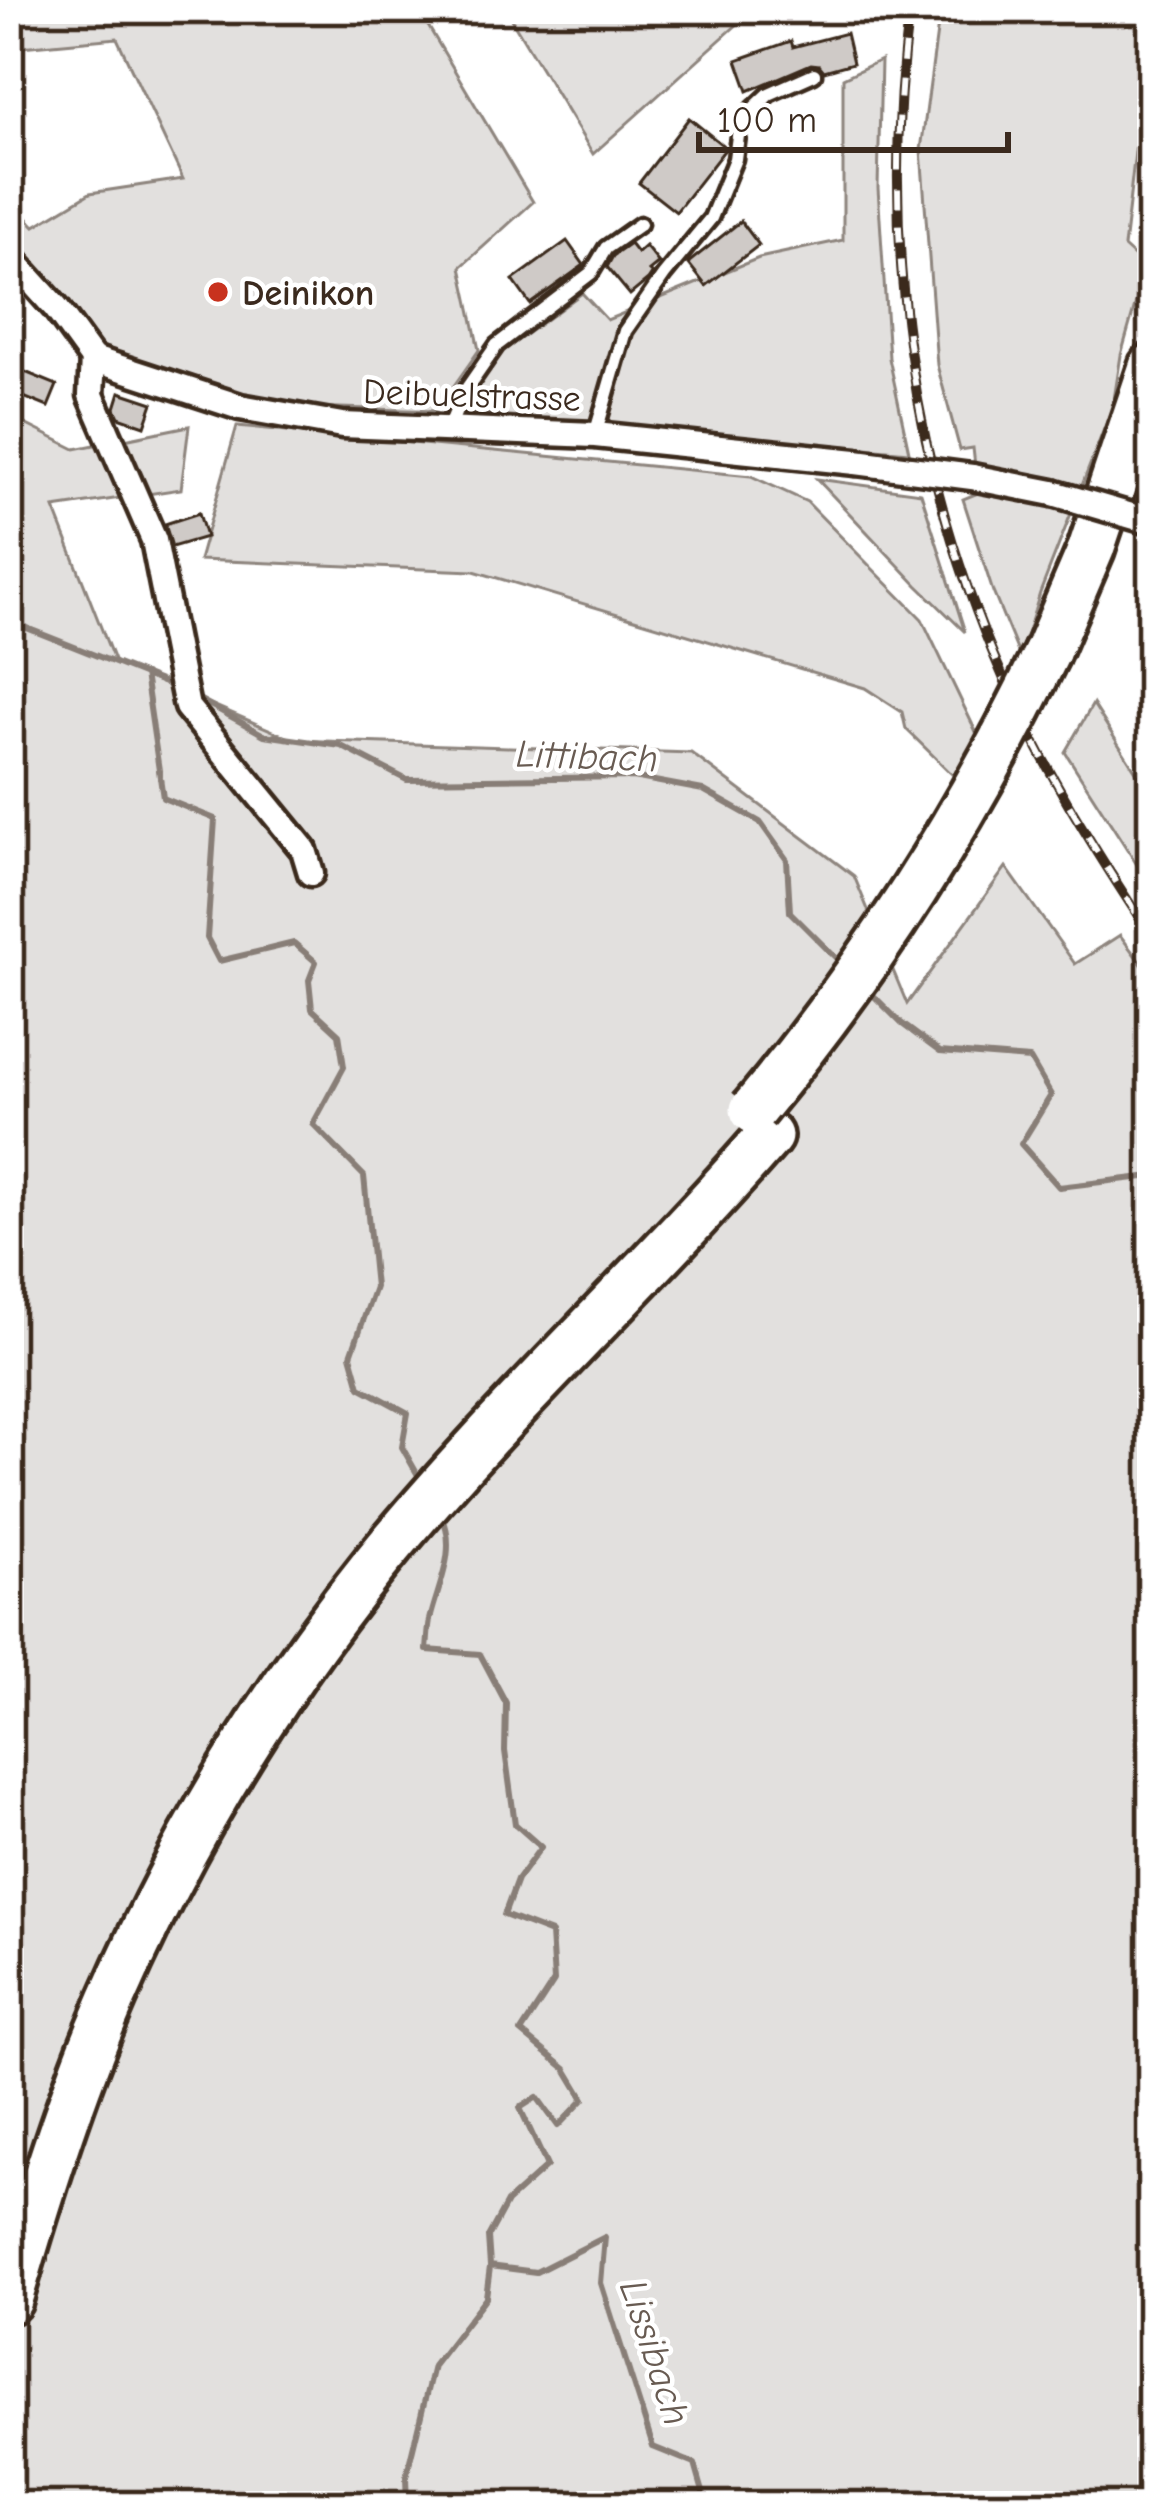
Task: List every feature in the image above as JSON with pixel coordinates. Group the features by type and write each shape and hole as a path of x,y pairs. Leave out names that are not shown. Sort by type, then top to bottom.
{"highway":[{"path":"9,2196 60,2050 129,1893 210,1748 309,1627 376,1564 576,1323 761,1123 849,1040 912,951 1000,808 1056,666 1152,367"},
{"path":"1056,666 1120,554 1152,466"},
{"path":"9,2300 77,2090 141,1936 309,1627"}],"street":[{"path":"9,256 93,359 91,395 154,540 187,707 304,850 311,873"},
{"name":"Deibuelstrasse","path":"93,359 240,407 291,418 342,425 595,435 856,462 1053,493 1152,522"}],"lane":[{"path":"595,435 625,331 711,218 735,159 739,128 769,94 814,74"},
{"path":"449,428 463,394 497,345 591,274 606,248 640,224"}],"shaded area":[{"path":"9,9 418,9 533,202 461,267 479,350 436,411 244,405 97,343 61,291 9,233 9,199 35,226 90,193 183,179 117,38 9,48"},
{"path":"505,9 761,9 750,13 593,154"},
{"path":"940,9 1152,9 1152,44 1147,48 1124,247 1146,267 1121,355 1113,406 1020,657 963,499 978,493 973,448 960,450 937,365 921,150"},
{"path":"881,60 878,188 889,358 909,452 465,412 494,358 582,293 607,320 759,258 843,240 843,78"},
{"path":"9,416 75,449 189,426 181,489 54,508 115,663 294,740 691,753 854,876 907,1004 1006,867 1075,964 1120,935 1152,978 1152,2506 9,2506"},
{"path":"237,426 751,476 807,502 922,619 980,740 958,780 906,729 902,712 865,688 474,571 199,560"},
{"path":"817,479 921,493 965,632 917,585"},
{"path":"1093,704 1152,797 1152,888 1065,752"}],"building":[{"path":"846,33 853,63 824,71 811,64 748,91 737,60 791,41 793,47"},
{"path":"689,118 726,148 676,212 639,183"},
{"path":"741,221 759,245 706,286 688,263"},
{"path":"567,241 584,265 530,304 513,280"},
{"path":"630,244 637,253 645,246 659,263 630,295 607,267"},
{"path":"25,372 57,385 48,407 16,394"},
{"path":"120,392 153,403 145,426 119,417 115,408"},
{"path":"199,513 206,537 172,547 165,524"}],"waterway":[{"name":"Littibach","path":"9,621 173,686"},
{"name":"Lissibach","path":"145,674 163,798 215,819 207,938 219,961 294,943 316,962 309,980 312,1009 339,1034 344,1067 313,1124 364,1176 375,1287 351,1355 360,1387 408,1413 402,1447 423,1484"},
{"name":"Littibach","path":"190,694 264,735 341,746 407,780 633,777 703,790 760,822 787,860 790,912 843,965"},
{"name":"Littibach","path":"869,991 940,1052 1030,1059 1051,1095 1021,1144 1059,1187 1152,1176"},
{"name":"Lissibach","path":"442,1516 447,1555 427,1650 480,1654 506,1703 505,1751 515,1824 541,1847 517,1880 504,1915 551,1933 554,1981 521,2032 566,2069 584,2099 558,2126 537,2097 520,2108 547,2166 507,2202 488,2237 490,2266 536,2272 605,2237 601,2283 653,2447 695,2464 707,2506"},
{"path":"407,2506 406,2477 433,2366 486,2297 490,2267"}],"railway":[{"path":"909,9 898,180 901,265 924,433 945,516 971,597 1035,744 1152,937"}],"place":[{"name":"Deinikon","path":"218,292"}]}
